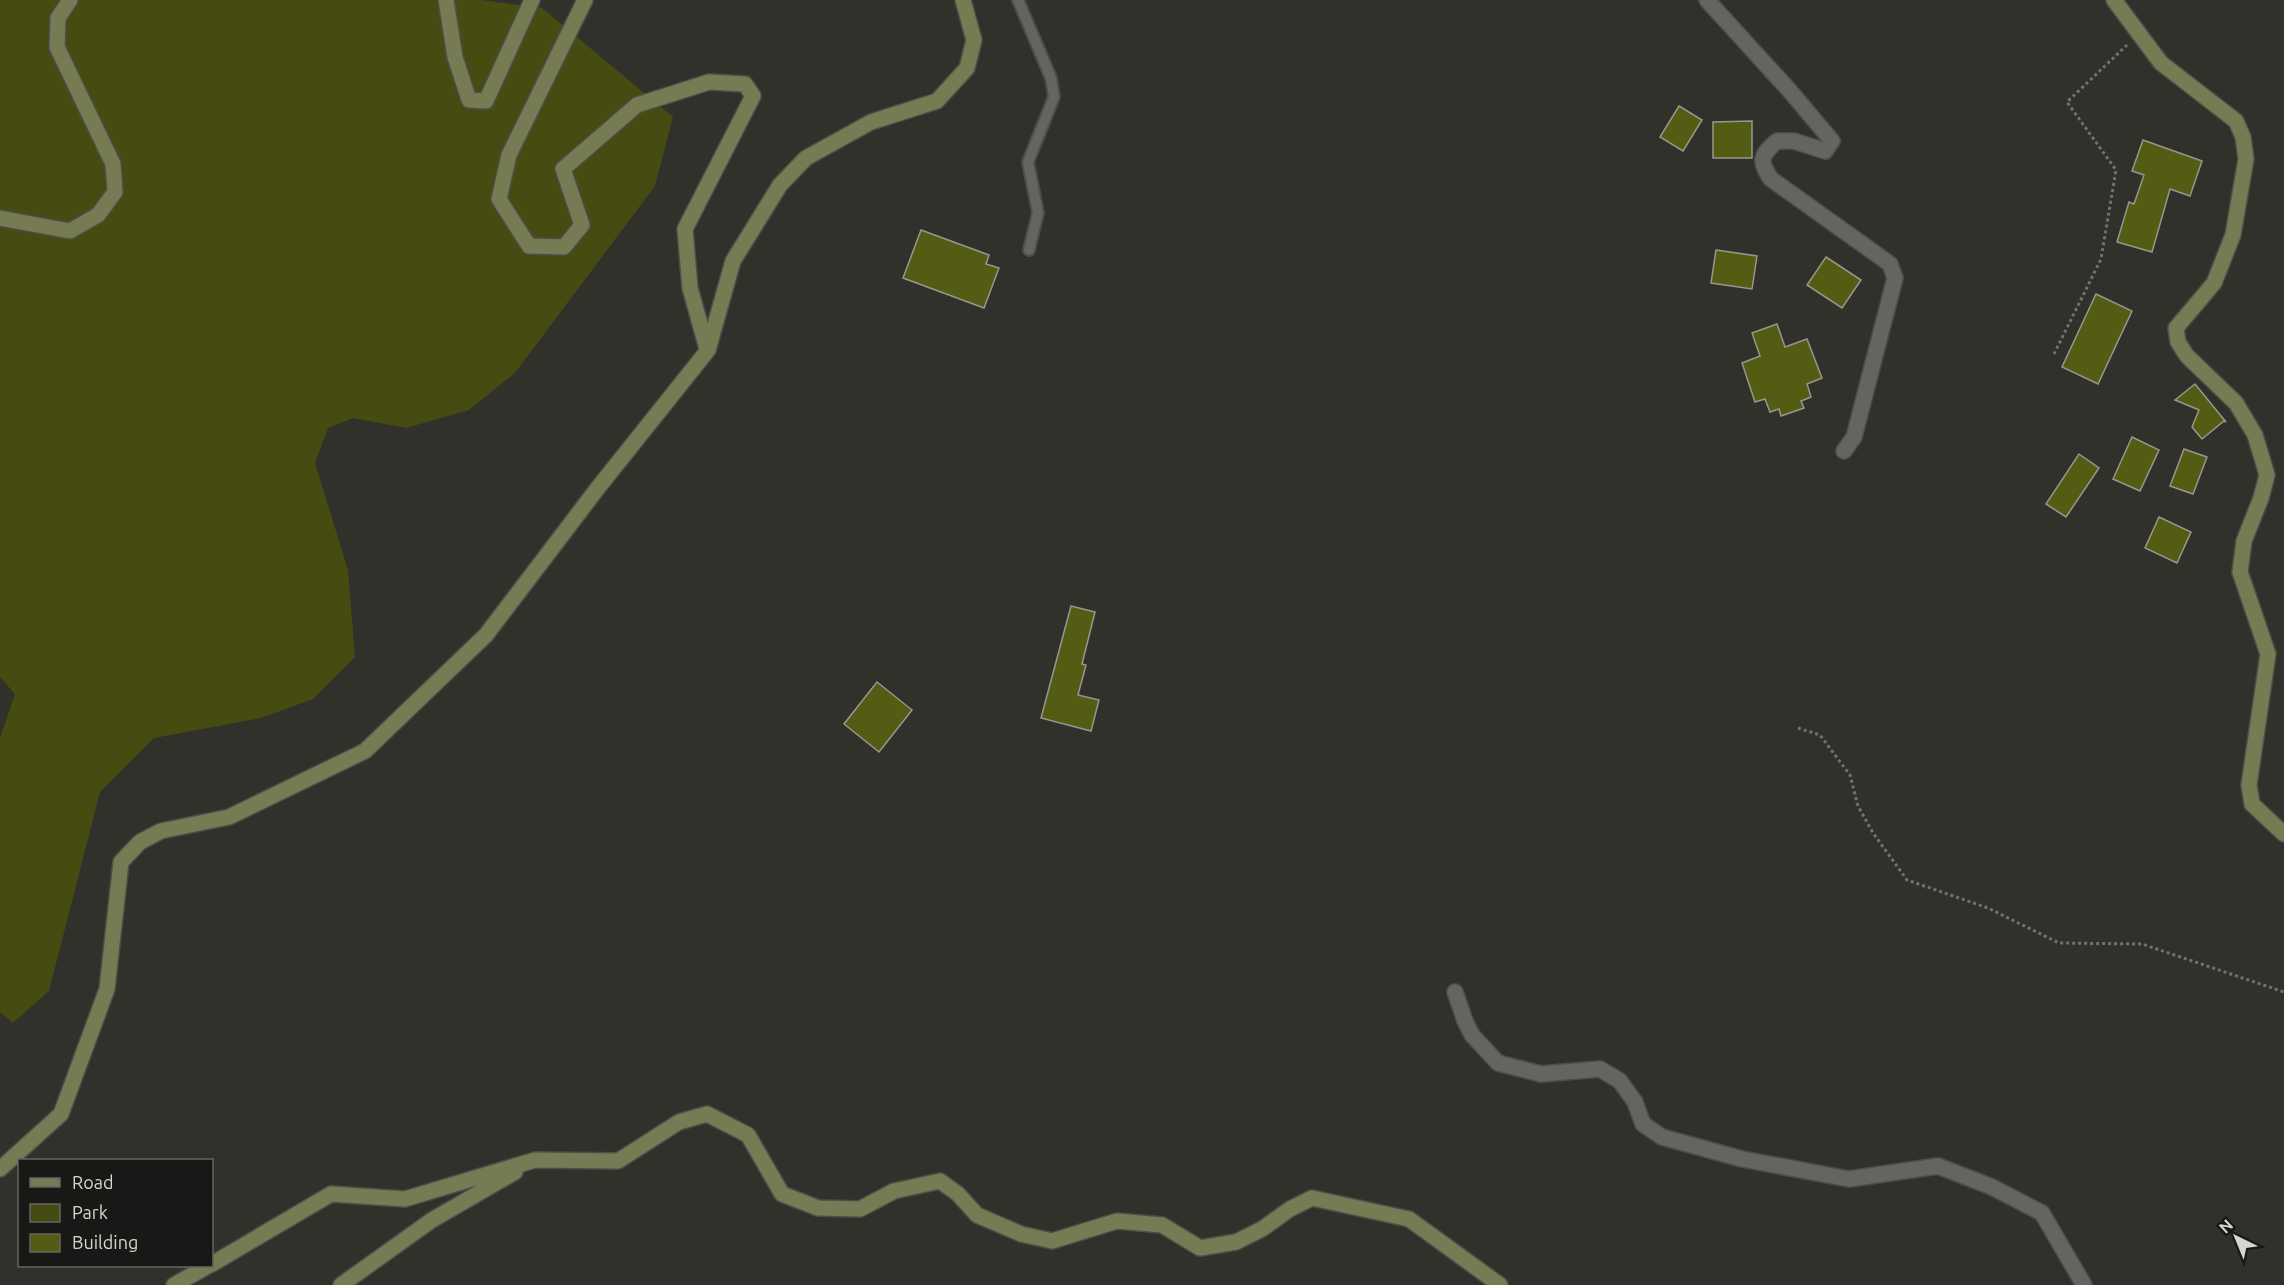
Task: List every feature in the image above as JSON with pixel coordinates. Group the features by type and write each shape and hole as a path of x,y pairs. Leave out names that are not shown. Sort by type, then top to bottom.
{"main road":[{"path":"0,218 70,231 98,214 115,192 113,164 57,47 58,18 70,0"},
{"path":"446,0 455,57 469,100 486,101 532,0"},
{"path":"585,0 509,155 499,199 529,246 564,247 582,225 563,169 638,105 709,82 745,84 753,96 685,229 690,288 708,350"},
{"path":"0,1169 61,1114 107,989 121,862 140,842 161,831 229,817 365,751 486,635 597,489 708,350 733,261 780,186 806,158 871,122 937,101 967,68 974,40 963,0"},
{"path":"2114,0 2161,63 2236,121 2243,137 2246,159 2234,235 2214,283 2176,328 2178,342 2187,356 2236,403 2255,435 2267,475 2261,498 2244,541 2240,572 2268,654 2249,785 2252,804 2284,834"},
{"path":"213,1263 331,1194 405,1199 537,1160 618,1161 679,1122 707,1114 748,1136 782,1194 818,1208 861,1209 894,1191 940,1181 958,1194 977,1215 1021,1234 1052,1241 1117,1221 1162,1225 1200,1248 1236,1242 1312,1198 1409,1219 1500,1285"},
{"path":"341,1285 432,1220 537,1160"},
{"path":"174,1285 206,1267"}],"street":[{"path":"1707,0 1832,141 1825,151 1794,141 1778,141 1768,149 1763,159 1763,167 1772,179 1890,264 1895,278 1854,436 1844,451"},
{"path":"1455,992 1472,1035 1498,1063 1541,1074 1600,1070 1620,1082 1635,1102 1643,1124 1662,1137 1743,1159 1849,1179 1938,1166 1992,1187 2042,1213 2084,1285"}],"lane":[{"path":"1018,0 1051,78 1054,97 1028,162 1038,213 1029,250"}],"path":[{"path":"2054,354 2101,259 2116,170 2067,102 2139,33"},
{"path":"1798,728 1820,735 1850,775 1858,806 1873,833 1907,880 1988,908 2060,943 2142,944 2284,992"}],"green space":[{"path":"0,0 481,0 542,8 673,117 655,186 515,373 469,410 406,428 353,418 328,428 315,463 348,570 355,657 313,699 261,718 154,738 100,792 49,991 13,1023 0,1012 0,738 15,694 0,677"}],"building":[{"path":"1679,106 1702,120 1683,151 1660,137"},
{"path":"1752,121 1752,158 1713,158 1713,122"},
{"path":"2143,140 2202,161 2190,196 2170,189 2152,252 2117,242 2129,202 2134,204 2144,175 2132,171"},
{"path":"921,230 989,255 986,264 999,268 984,308 903,278"},
{"path":"1716,250 1757,256 1752,289 1711,283"},
{"path":"1826,257 1861,280 1842,308 1807,285"},
{"path":"2096,294 2132,311 2098,384 2062,367"},
{"path":"1777,324 1785,347 1807,339 1822,378 1807,384 1811,397 1801,401 1804,408 1781,416 1779,409 1770,412 1765,399 1755,402 1742,363 1760,356 1752,333"},
{"path":"2195,384 2226,422 2224,421 2202,439 2192,427 2199,410 2175,400"},
{"path":"2132,437 2159,450 2140,491 2113,479"},
{"path":"2184,449 2207,457 2193,494 2170,486"},
{"path":"2079,454 2099,468 2066,517 2046,504"},
{"path":"2159,517 2191,532 2177,563 2145,548"},
{"path":"1071,606 1095,612 1082,664 1086,665 1078,695 1099,700 1091,731 1041,718"},
{"path":"877,682 912,710 879,752 844,724"}]}
